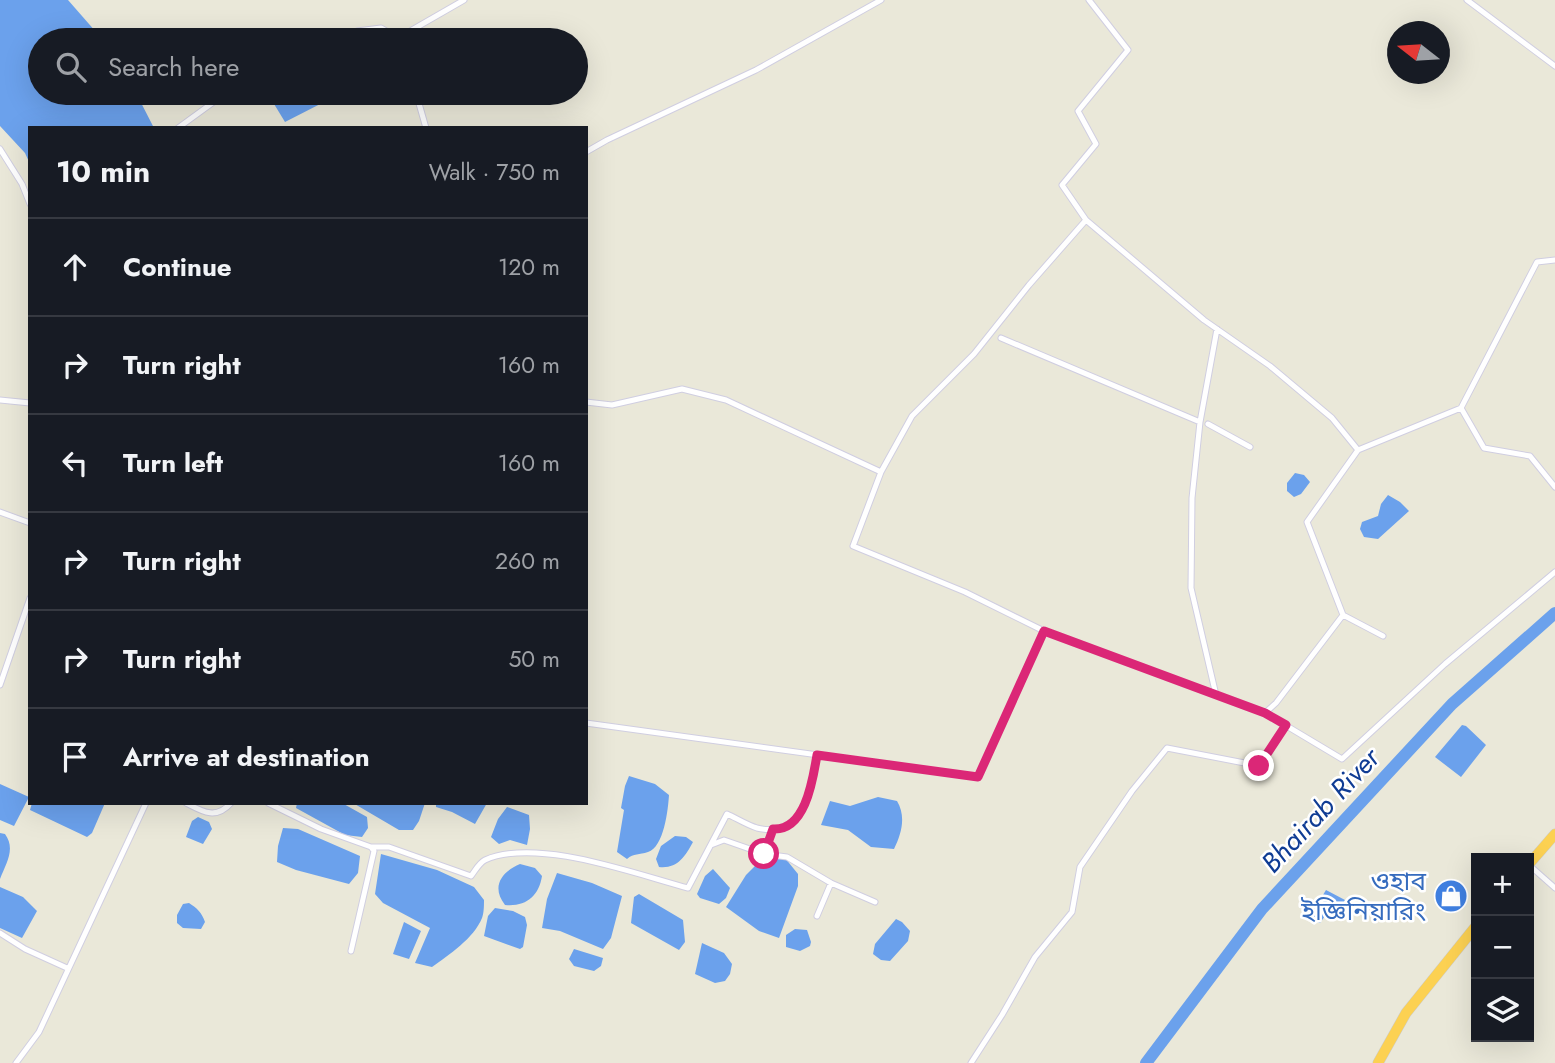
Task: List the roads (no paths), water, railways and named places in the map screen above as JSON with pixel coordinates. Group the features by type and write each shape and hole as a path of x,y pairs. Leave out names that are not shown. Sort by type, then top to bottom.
{"highway":[{"path":"1534,859 1555,834"},
{"path":"1378,1063 1406,1013 1471,932"}],"street":[{"path":"417,28 464,0"},
{"path":"588,151 756,70 881,0"},
{"path":"1089,0 1128,50 1078,111 1096,144 1062,185 1086,220 1217,329 1270,366 1332,418 1358,450"},
{"path":"1466,0 1555,66"},
{"path":"181,126 210,105"},
{"path":"419,105 425,126"},
{"path":"0,149 28,199"},
{"path":"1086,220 974,354 912,416 881,472 853,546 965,592 1044,631 1265,713 1342,759 1444,664 1555,572"},
{"path":"1383,636 1343,615 1307,522 1358,450 1461,408 1537,261 1555,260"},
{"path":"1216,695 1191,588 1192,498 1200,422 1217,329"},
{"path":"1000,338 1200,422"},
{"path":"588,402 612,405 682,389 726,400 881,472"},
{"path":"0,400 28,403"},
{"path":"1461,408 1484,448 1530,456 1555,487"},
{"path":"1208,424 1250,447"},
{"path":"0,512 28,522"},
{"path":"0,685 28,604"},
{"path":"1265,713 1276,703 1343,615"},
{"path":"588,723 978,777 1044,631"},
{"path":"971,1063 1035,957 1072,912 1080,867 1132,791 1167,748 1259,766 1286,725"},
{"path":"272,805 321,829 371,847 389,848 471,876 482,861 503,855 555,853 688,888 727,814 756,828 779,830 793,822 807,802 817,755"},
{"path":"16,1063 39,1032 145,805"},
{"path":"190,805 208,814 219,814 229,805"},
{"path":"764,854 773,829"},
{"path":"711,845 724,840 764,854 787,857 831,883 875,902"},
{"path":"351,951 374,856 371,847"},
{"path":"1534,869 1555,888"},
{"path":"817,916 831,883"},
{"path":"0,933 25,949 67,968"}],"water":[{"path":"0,0 68,0 92,28 28,28 28,105 142,105 153,126 28,126 28,160 0,126"},
{"path":"275,105 318,105 285,122"},
{"path":"1295,473 1304,475 1310,482 1301,494 1294,497 1287,491 1287,483"},
{"path":"1388,495 1409,511 1378,539 1364,537 1360,529 1362,522 1378,516 1381,504"},
{"path":"1462,725 1486,745 1461,777 1435,757"},
{"path":"629,776 655,784 669,795 668,810 658,843 648,852 627,859 617,852 624,810 621,808"},
{"path":"0,784 28,797 14,826 0,820"},
{"path":"878,797 897,801 900,807 902,825 894,849 871,847 848,830 821,825 830,801 850,806"},
{"path":"31,805 104,805 92,833 87,837 30,810"},
{"path":"297,805 346,805 367,817 368,828 362,837 345,835 296,808"},
{"path":"356,805 424,805 413,830 399,830"},
{"path":"436,805 486,805 475,824"},
{"path":"507,807 529,815 527,845 510,840 499,844 491,837 498,819"},
{"path":"198,817 209,822 212,829 203,844 186,837 192,821"},
{"path":"283,828 298,829 360,856 358,873 349,884 277,862"},
{"path":"0,833 5,834 10,851 0,879"},
{"path":"675,836 686,837 693,842 676,864 659,867 656,859 661,846"},
{"path":"381,854 437,870 474,887 484,900 482,918 473,932 432,967 415,963 430,928 383,903 375,894"},
{"path":"764,857 785,858 798,874 798,886 779,938 759,931 726,907 746,875"},
{"path":"520,864 535,868 542,876 538,889 525,902 505,905 499,892 500,881 508,871"},
{"path":"713,869 730,888 726,898 719,904 700,898 697,894 705,876"},
{"path":"557,873 592,883 622,896 611,938 603,949 560,931 542,928 547,899"},
{"path":"0,887 23,897 37,911 22,938 0,928"},
{"path":"1326,890 1345,900 1333,920 1325,916 1320,923 1313,920 1312,913"},
{"path":"639,894 683,920 685,942 679,950 631,923 634,897"},
{"path":"189,903 204,919 201,929 183,928 177,923 177,915 183,904"},
{"path":"495,908 513,911 525,917 527,925 523,947 520,949 484,936 488,916"},
{"path":"896,919 910,931 908,941 890,961 881,960 873,954 875,944"},
{"path":"404,922 421,931 409,959 393,954"},
{"path":"795,929 807,930 810,946 800,951 786,947 786,935"},
{"path":"702,943 724,953 732,964 725,981 715,983 695,974"},
{"path":"574,949 603,958 601,966 594,971 574,966 569,959"}],"waterway":[{"name":"Bhairab River","path":"1146,1063 1262,909 1452,704 1555,613"}],"place":[{"name":"ওহাব ইজ্ঞিনিয়ারিং","path":"1451,896"}]}
